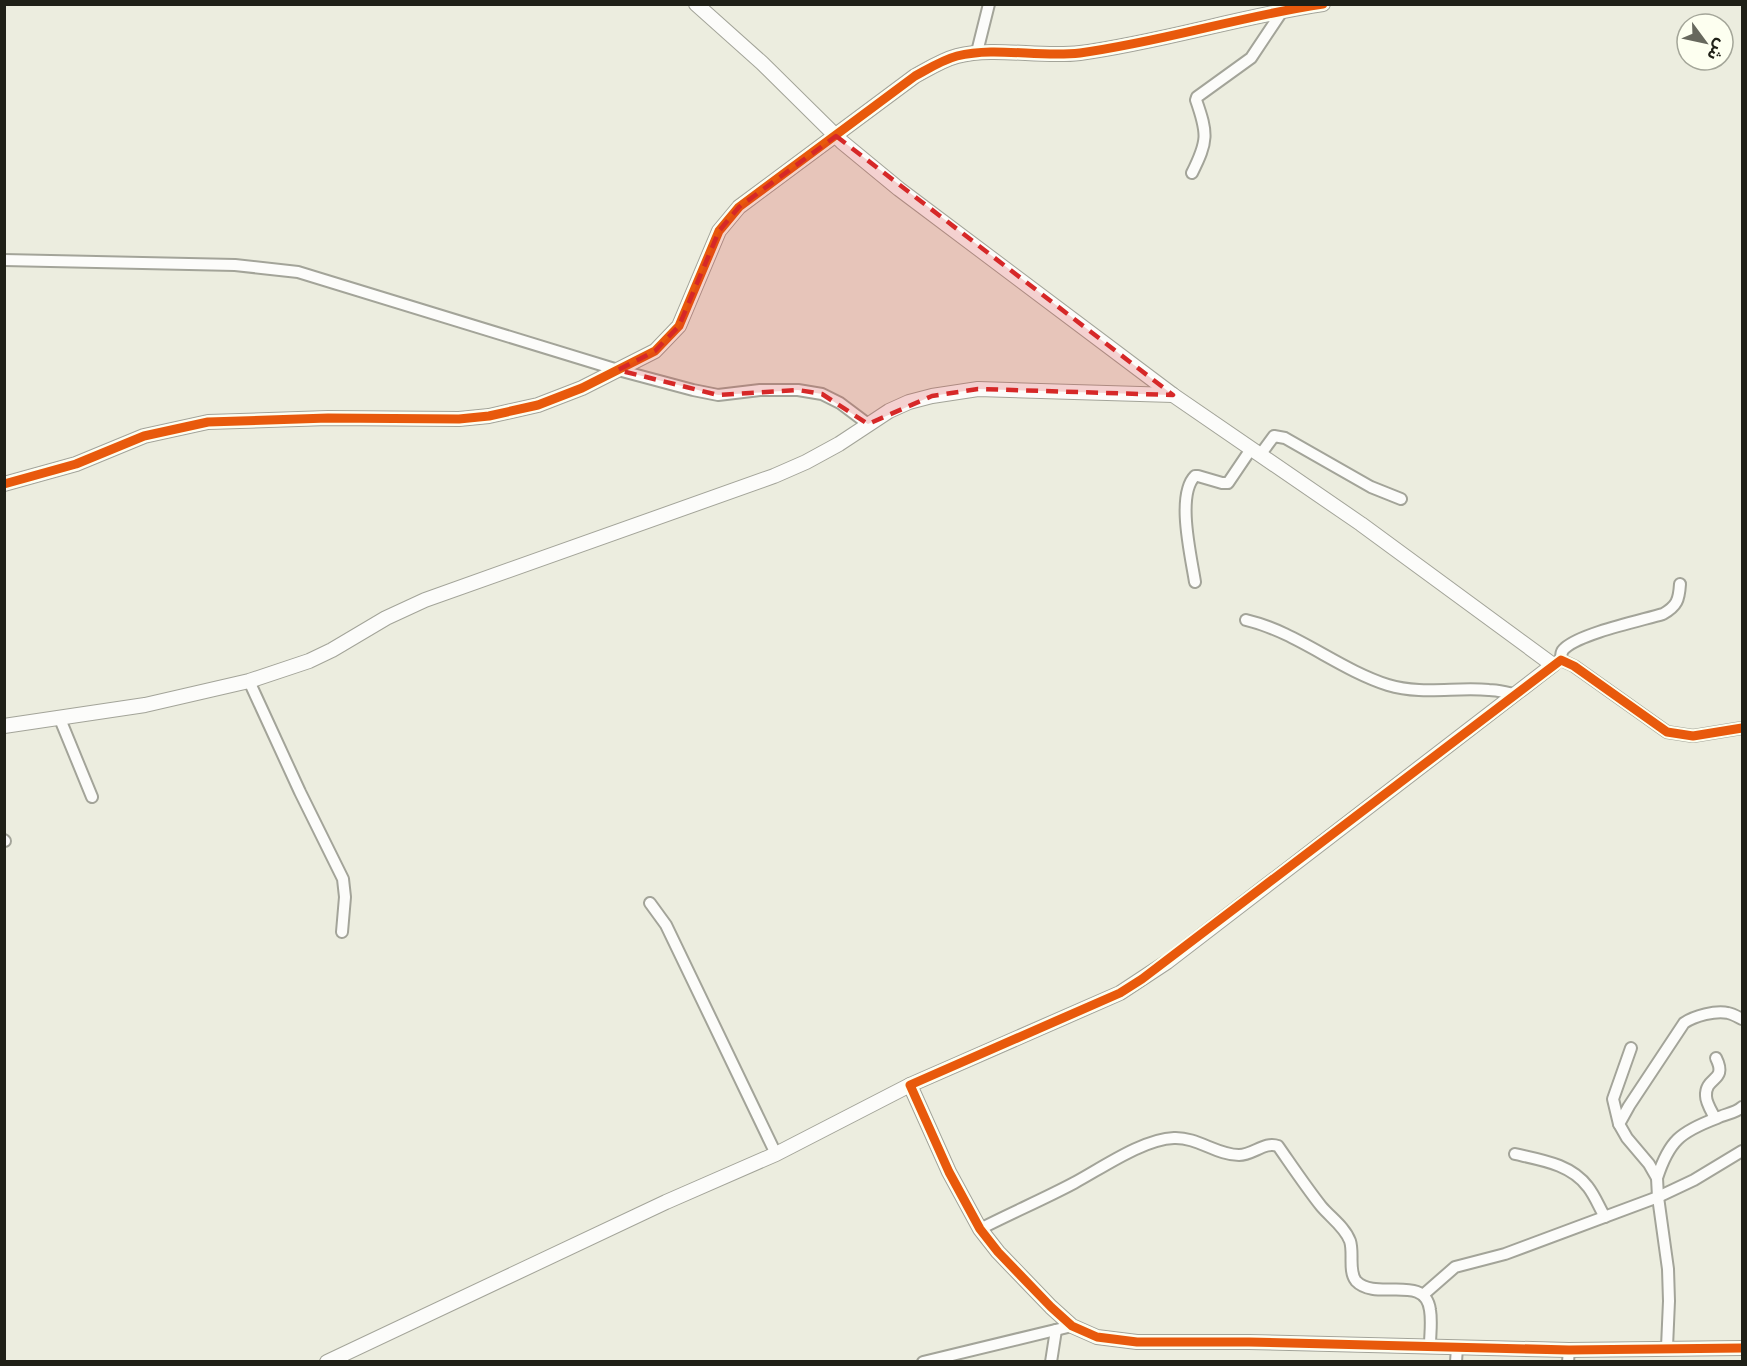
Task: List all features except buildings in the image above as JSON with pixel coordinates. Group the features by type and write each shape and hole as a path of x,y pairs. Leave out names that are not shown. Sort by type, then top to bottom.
{"street":[{"path":"696,4 762,63 836,136 899,189 1173,395 1557,663 1574,666 1667,732 1693,736 1743,728"},
{"path":"977,52 989,4"},
{"path":"4,484 76,464 144,436 208,422 328,418 459,419 489,416 538,405 582,388 655,351 679,326 719,231 739,207 915,76 954,57 977,52 1078,53 1164,37 1282,10 1323,4"},
{"path":"1191,173 1205,139 1197,97 1251,58 1282,10"},
{"path":"4,260 235,265 290,271 618,370 693,390 718,395 760,390 789,390 822,394 840,403 868,424"},
{"path":"4,726 145,705 249,681 309,661 386,618 425,600 774,476 839,444 868,424 909,402 978,389 1173,395"},
{"path":"1195,582 1186,499 1190,482 1198,476 1228,483 1255,452 1274,436 1285,438 1371,487 1401,499"},
{"path":"327,1362 666,1202 776,1154 910,1086 1120,993 1142,979 1557,663 1565,648 1580,639 1663,614 1678,602 1680,584"},
{"path":"1246,620 1261,623 1285,633 1347,667 1385,684 1403,689 1489,690 1516,694"},
{"path":"249,681 342,877 345,897 342,932"},
{"path":"60,719 92,797"},
{"path":"650,903 666,925 776,1154"},
{"path":"1619,1124 1684,1023 1690,1019 1716,1013 1729,1013 1743,1019"},
{"path":"1631,1048 1613,1099 1619,1124 1657,1178"},
{"path":"1715,1118 1706,1097 1708,1087 1720,1072 1721,1068 1716,1058"},
{"path":"910,1086 949,1173 980,1229 1021,1277 1072,1326 1097,1337 1137,1342 1457,1347 1568,1356 1667,1347 1743,1348"},
{"path":"1667,1347 1670,1300 1657,1178 1664,1156 1679,1136 1743,1107"},
{"path":"980,1229 1072,1184 1118,1158 1162,1139 1186,1138 1240,1155 1271,1144 1278,1146 1321,1205 1345,1232 1352,1248 1352,1270 1356,1280 1366,1287 1377,1290 1406,1289 1423,1295 1430,1307 1430,1346"},
{"path":"1423,1295 1455,1267 1505,1254 1658,1197 1694,1180 1743,1151"},
{"path":"1515,1154 1543,1160 1568,1169 1589,1188 1605,1217"},
{"path":"923,1362 1072,1326"},
{"path":"1051,1362 1056,1330"},
{"path":"1456,1362 1457,1347"}],"highlighted area":[{"path":"836,136 1173,395 978,389 932,396 868,424 822,394 798,390 718,395 618,370 655,351 679,326 719,231 739,207"}],"cycle path":[{"path":"4,484 76,464 144,436 208,422 328,418 459,419 489,416 538,405 582,388 655,351 679,326 719,231 739,207 915,76 935,65 972,53 1080,53 1323,4"},
{"path":"1742,728 1693,736 1667,732 1574,666 1561,660 1142,979 1120,993 910,1085 949,1172 980,1229 998,1252 1051,1307 1072,1326 1097,1337 1137,1342 1249,1342 1569,1350 1742,1348"}]}
